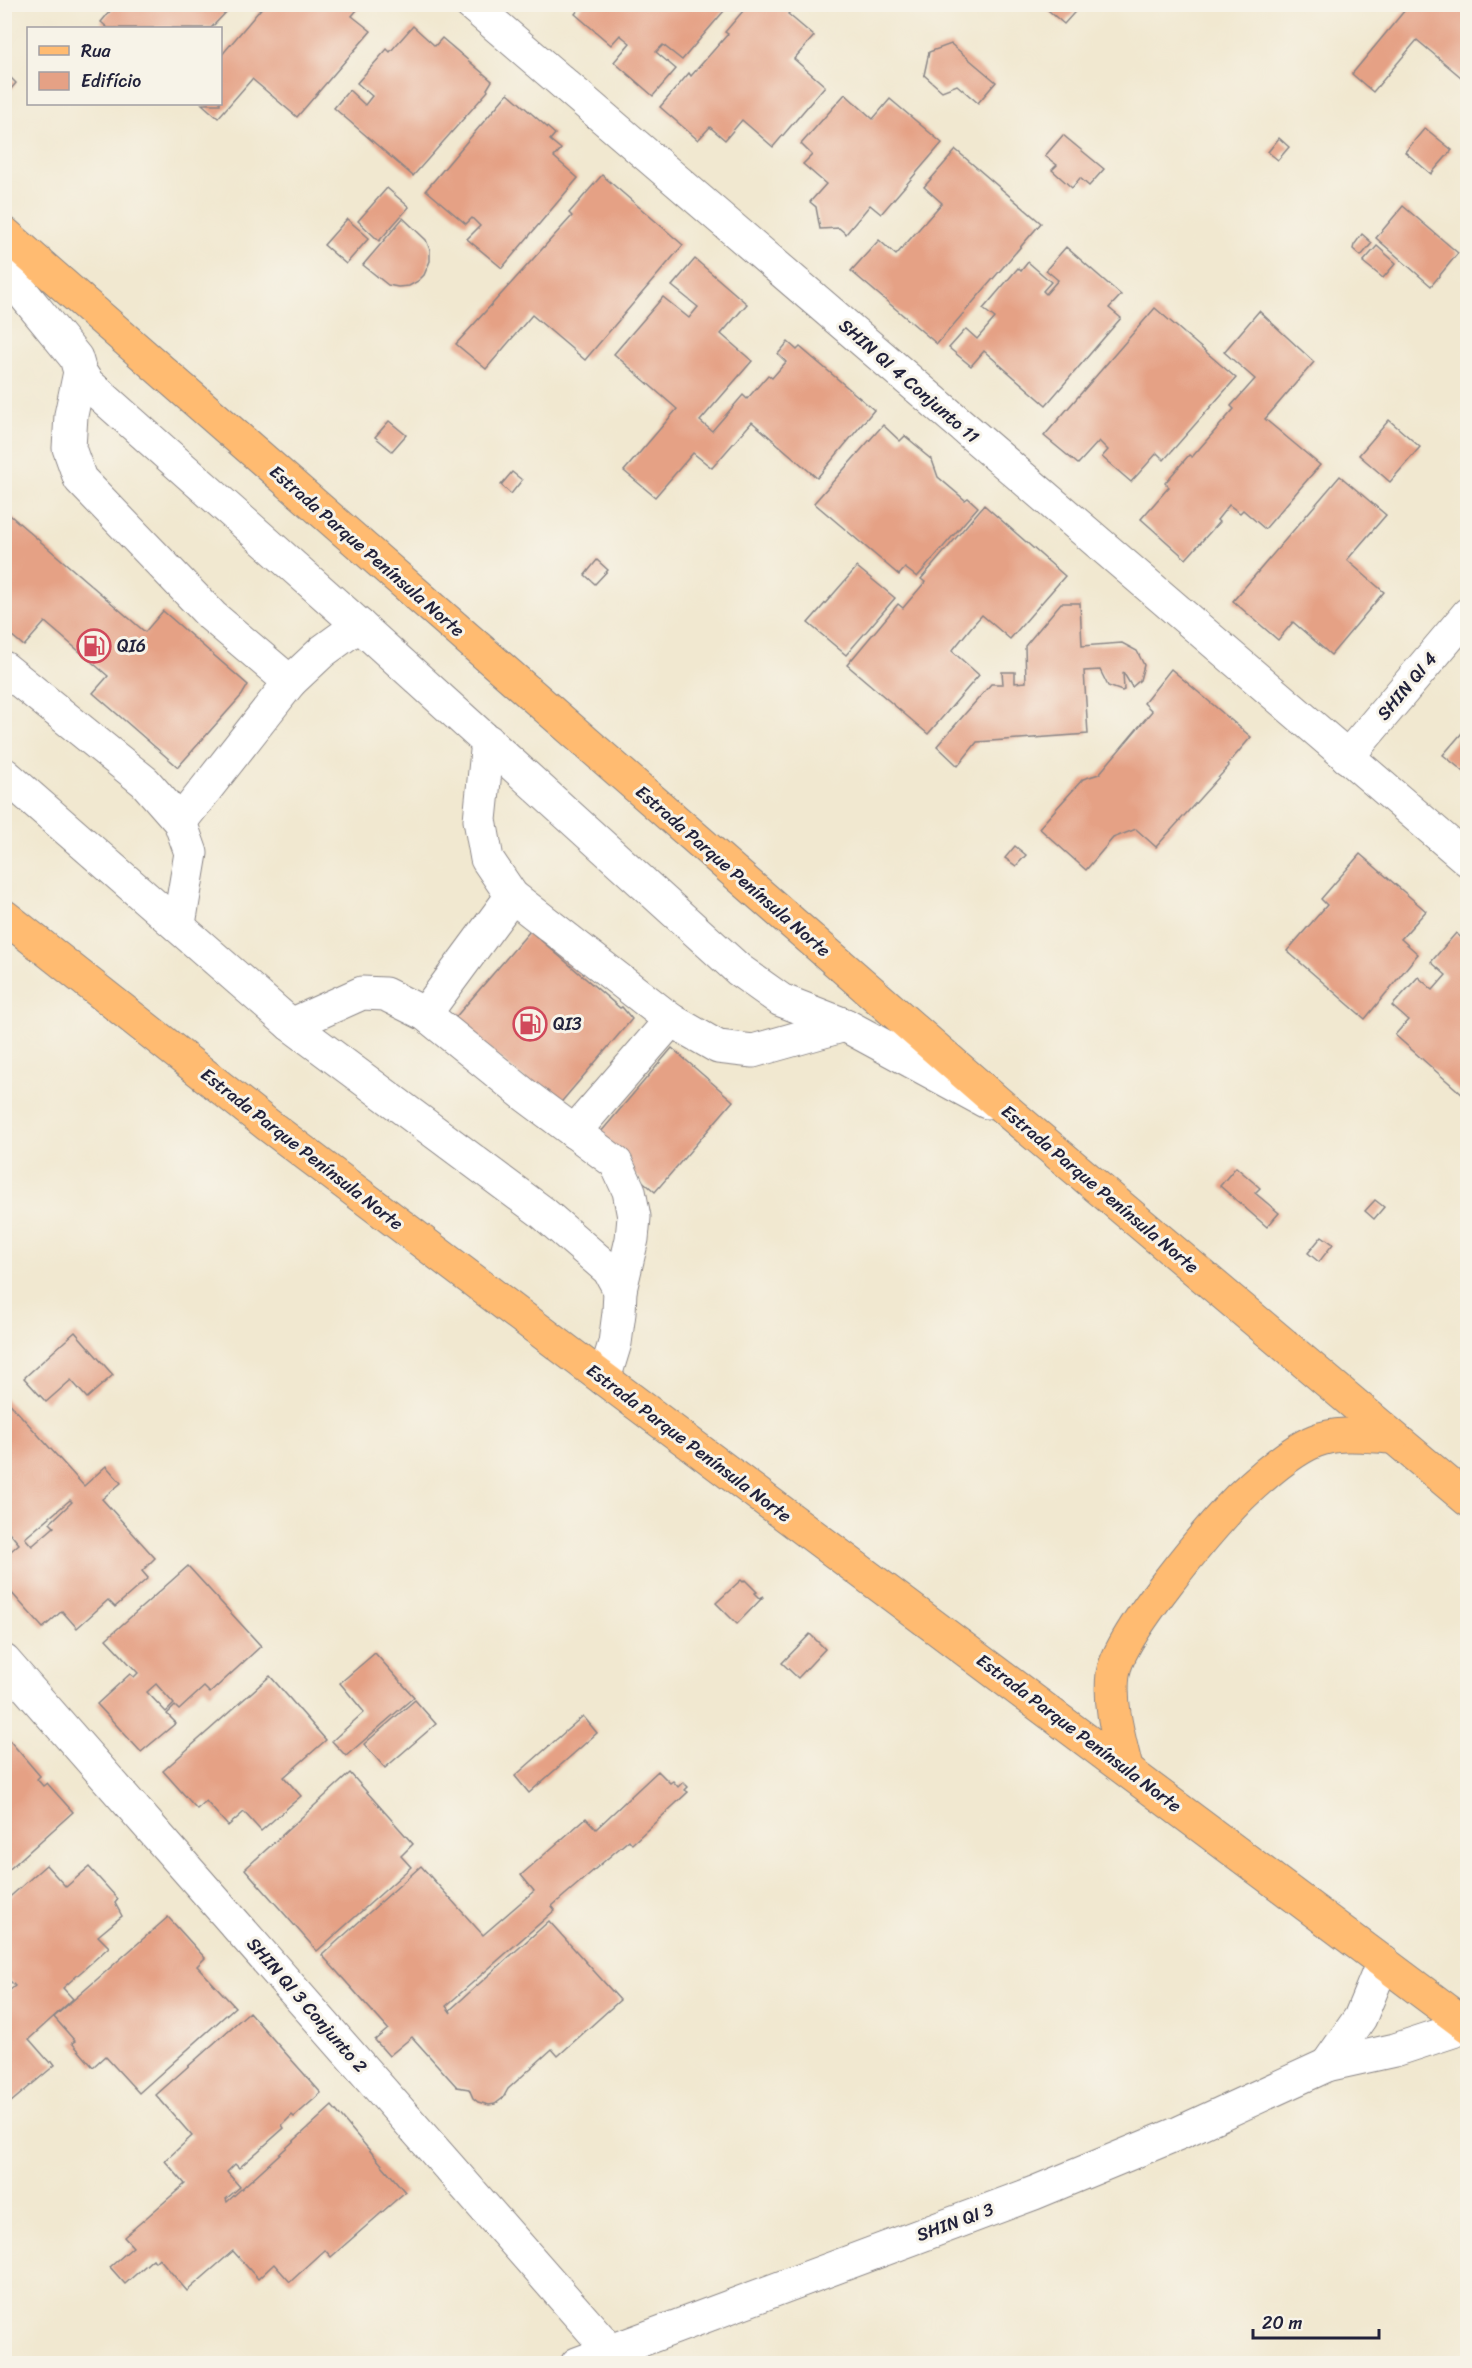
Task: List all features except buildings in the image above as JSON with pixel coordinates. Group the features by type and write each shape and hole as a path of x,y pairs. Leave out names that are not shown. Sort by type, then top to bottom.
{"main road":[{"name":"Estrada Parque Península Norte","path":"4,233 1012,1115 1467,1500"},
{"name":"Estrada Parque Península Norte","path":"4,916 268,1125 603,1379 1126,1768 1467,2026"},
{"path":"1126,1768 1115,1721 1112,1696 1113,1672 1120,1653 1135,1628 1181,1565 1240,1498 1293,1452 1315,1440 1339,1435 1392,1437"}],"street":[{"name":"SHIN QI 4 Conjunto 11","path":"471,4 1467,860"},
{"path":"4,270 76,358 80,372 87,383 488,741 739,970 781,1000 845,1025 1012,1115"},
{"path":"80,372 71,415 69,448 80,479 212,616 290,682"},
{"name":"SHIN QI 4","path":"1347,757 1467,614"},
{"path":"180,822 290,682 322,651 359,625"},
{"path":"4,668 145,782 180,822 190,853 178,924"},
{"path":"488,741 480,820 487,859 512,896 671,1020 718,1047 753,1051 845,1025"},
{"path":"4,774 291,1025 542,1212 609,1270 620,1290"},
{"path":"425,1014 512,896"},
{"path":"291,1025 362,993 386,994 425,1014 616,1163 629,1191 634,1217 632,1239 620,1290 615,1343 603,1379"},
{"path":"574,1132 671,1020"},
{"name":"SHIN QI 3 Conjunto 2","path":"4,1661 616,2357"},
{"path":"1327,2065 1360,2018 1383,1962"},
{"name":"SHIN QI 3","path":"577,2364 616,2357 1034,2193 1179,2133 1327,2065 1395,2050 1467,2026"}],"place":[{"name":"QI6","path":"94,646"},
{"name":"QI3","path":"530,1024"}]}
